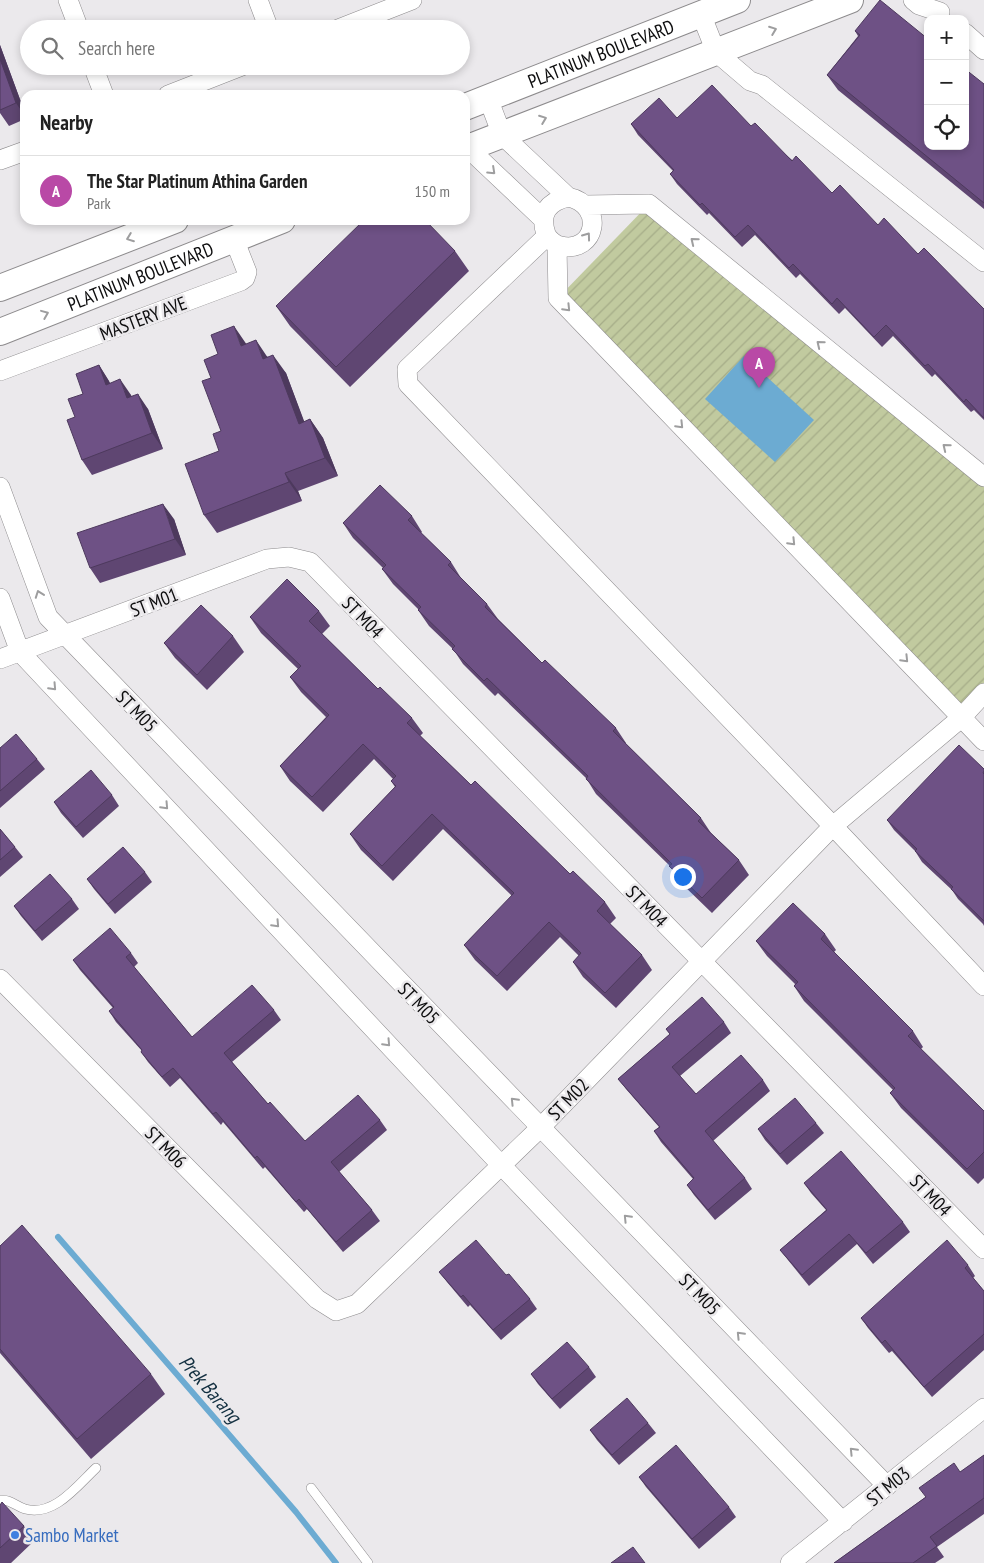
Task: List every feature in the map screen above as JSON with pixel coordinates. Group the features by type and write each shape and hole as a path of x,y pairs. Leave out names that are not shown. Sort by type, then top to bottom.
{"street":[{"path":"68,0 76,20"},
{"path":"258,0 266,20"},
{"path":"361,20 412,0"},
{"name":"PLATINUM BOULEVARD","path":"476,102 738,0"},
{"path":"913,0 919,5 941,10"},
{"path":"470,145 502,135 843,1"},
{"path":"707,12 722,50 758,74 762,85 984,262"},
{"path":"969,37 984,50"},
{"path":"96,75 102,90"},
{"path":"181,90 219,75"},
{"path":"476,102 502,135 568,197"},
{"path":"470,150 549,234 571,248 584,242 592,231 592,218 586,205 578,199 568,197 556,200 548,208 549,234 558,298 984,741"},
{"path":"0,160 20,153"},
{"path":"586,205 649,204 984,478"},
{"name":"PLATINUM BOULEVARD","path":"0,288 162,225"},
{"name":"PLATINUM BOULEVARD","path":"0,332 269,225"},
{"path":"549,234 407,369 408,384 834,826 984,986"},
{"name":"MASTERY AVE","path":"0,371 241,281 245,278 247,272 234,239"},
{"name":"ST M05","path":"1,496 48,617 64,635 887,1486"},
{"name":"ST M01","path":"0,659 267,559 289,558 310,562"},
{"name":"ST M04","path":"310,562 984,1249"},
{"path":"0,598 20,652 502,1166 843,1522"},
{"name":"ST M02","path":"336,1311 357,1304 502,1166 834,826 961,718 984,693"},
{"name":"ST M06","path":"0,979 317,1299 336,1311"},
{"name":"ST M03","path":"790,1563 984,1408"}],"lane":[{"path":"0,1500 6,1499 24,1509 38,1512 56,1504 96,1468"},
{"path":"311,1488 368,1563"}],"green space":[{"path":"649,204 984,477 984,693 961,718 558,298"}],"water":[{"path":"744,356 814,420 775,462 705,399"}],"building":[{"path":"880,0 924,36 924,150 969,150 969,72 984,84 984,203 827,75 860,35 855,31"},
{"path":"0,59 16,103 0,110"},
{"path":"712,85 751,126 755,123 792,161 796,156 832,193 840,185 878,225 884,218 918,254 924,248 984,309 984,418 966,399 964,402 928,364 925,366 886,325 874,337 837,298 832,304 793,264 789,268 748,225 735,237 670,174 674,170 631,124 659,98 677,118"},
{"path":"359,225 430,225 455,251 336,367 276,306"},
{"path":"234,326 241,346 256,340 263,359 273,355 299,424 310,419 325,458 285,473 289,482 204,515 185,464 219,451 213,434 221,431 202,381 211,378 204,360 218,354 211,335"},
{"path":"99,365 106,385 120,379 127,398 138,394 152,433 82,460 67,420 75,417 68,399 83,394 76,374"},
{"path":"380,485 412,516 408,520 451,562 448,565 487,604 485,607 542,663 545,660 616,728 613,731 701,818 698,821 739,860 702,898 669,866 672,864 586,779 588,776 487,678 484,681 452,649 455,646 418,610 421,607 382,569 386,565 343,523"},
{"path":"163,504 175,539 90,568 77,533"},
{"path":"287,579 319,611 309,621 378,689 380,687 412,718 407,723 471,785 475,781 570,874 573,871 605,902 597,911 642,955 605,993 573,962 581,953 549,922 497,976 464,945 514,893 432,814 382,866 350,834 396,786 391,781 396,776 363,744 312,797 280,766 329,715 290,677 301,666 250,617"},
{"path":"201,605 233,636 197,675 164,643"},
{"path":"16,734 37,759 0,791 0,748"},
{"path":"959,745 984,769 984,921 951,889 953,887 915,851 917,849 887,820"},
{"path":"91,770 112,795 76,827 54,802"},
{"path":"0,829 15,847 0,860"},
{"path":"123,847 145,872 108,904 87,879"},
{"path":"50,874 72,899 35,931 14,906"},
{"path":"793,903 825,934 821,939 913,1031 908,1036 984,1111 984,1152 967,1169 890,1093 895,1088 794,986 798,982 756,941"},
{"path":"110,928 131,953 126,957 192,1037 252,985 274,1010 224,1053 268,1104 270,1102 305,1141 358,1095 380,1120 331,1162 372,1210 336,1242 299,1199 296,1202 257,1156 255,1158 216,1112 213,1114 173,1068 162,1077 109,1011 114,1007 73,960"},
{"path":"702,997 724,1022 672,1067 696,1094 741,1055 763,1080 705,1131 745,1178 708,1210 687,1185 694,1178 654,1131 660,1127 618,1079 670,1034 666,1029"},
{"path":"795,1098 816,1123 780,1154 758,1129"},
{"path":"841,1151 903,1222 866,1253 849,1234 802,1275 780,1250 827,1210 804,1183"},
{"path":"22,1225 151,1374 77,1439 0,1349 0,1246"},
{"path":"476,1240 506,1275 509,1274 530,1299 493,1330 463,1295 461,1297 439,1272"},
{"path":"947,1240 968,1265 965,1268 984,1291 984,1334 924,1387 885,1340 882,1343 861,1318"},
{"path":"567,1342 589,1367 552,1399 531,1374"},
{"path":"627,1398 648,1423 612,1455 590,1430"},
{"path":"676,1445 729,1507 692,1539 639,1477"},
{"path":"984,1455 984,1498 930,1537 937,1546 913,1563 834,1563 926,1497 919,1488 954,1463 960,1472"},
{"path":"2,1502 24,1526 0,1548 0,1505"},
{"path":"633,1547 645,1563 611,1563"}],"waterway":[{"name":"Prek Barang","path":"58,1237 296,1512 336,1563"}],"place":[{"name":"The Star Platinum Athina Garden","path":"759,388"},
{"name":"Sambo Market","path":"15,1535"}]}
